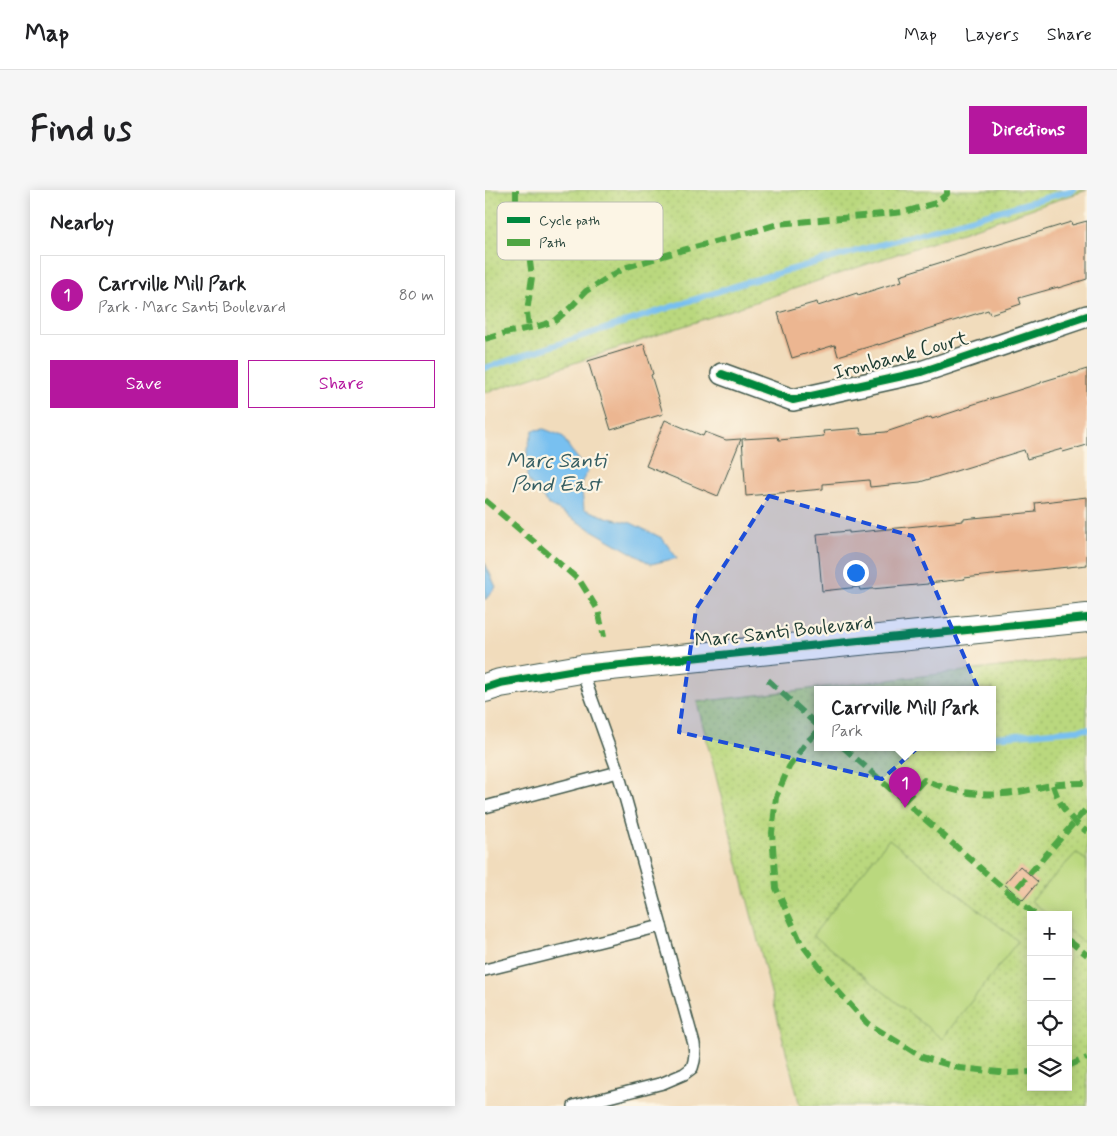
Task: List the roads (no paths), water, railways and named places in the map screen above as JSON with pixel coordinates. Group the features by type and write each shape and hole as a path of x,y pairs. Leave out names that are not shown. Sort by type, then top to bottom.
{"street":[{"name":"Ironbank Court","path":"722,374 793,400 921,372 1087,316"},
{"name":"Marc Santi Boulevard","path":"485,688 581,669 1087,618"}],"lane":[{"path":"574,1106 663,1083 685,1074 692,1068 695,1054 694,1044 618,772 581,669"},
{"path":"485,807 618,772"},
{"path":"485,970 661,926"}],"water":[{"name":"Marc Santi Pond East","path":"544,429 562,436 588,471 581,483 584,509 631,523 662,538 677,558 651,564 548,504 527,479 527,449 533,430"},
{"path":"485,563 496,587 485,600"}],"waterway":[{"path":"485,368 747,282 1073,190"},
{"path":"996,737 1087,729"}],"place":[{"name":"Carrville Mill Park","path":"905,808"}]}
